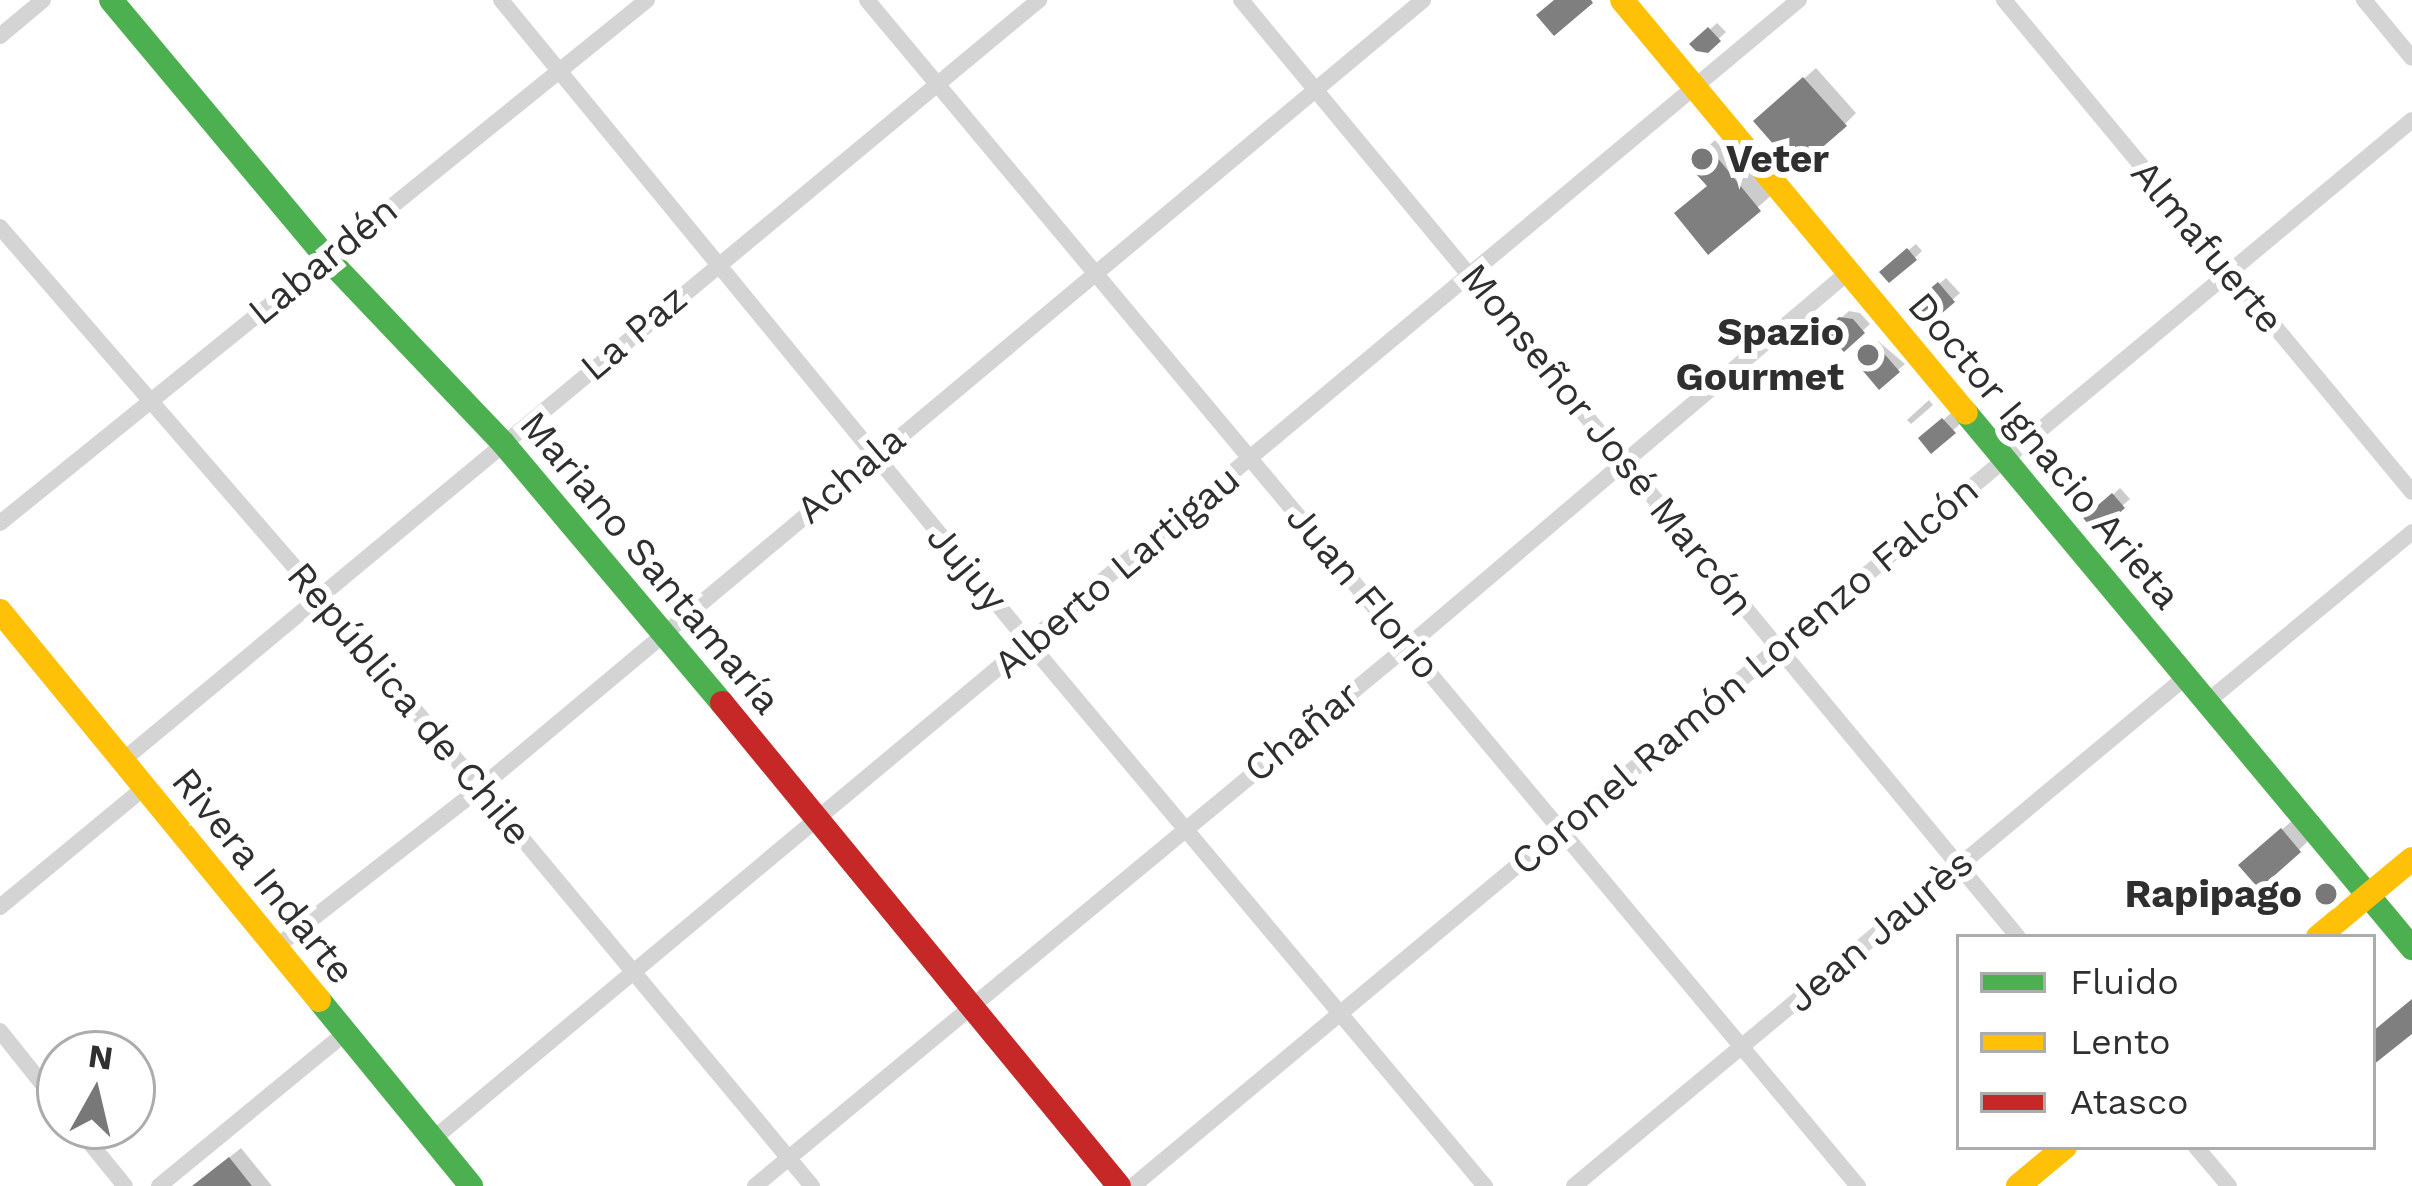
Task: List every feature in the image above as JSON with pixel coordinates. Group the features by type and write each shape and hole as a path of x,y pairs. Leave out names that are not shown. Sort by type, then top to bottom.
{"street":[{"path":"0,36 43,0"},
{"name":"Mariano Santamaría","path":"111,0 326,257 503,443 821,820 1119,1186"},
{"name":"Jujuy","path":"501,0 1030,644 1485,1186"},
{"name":"Labardén","path":"0,523 647,0"},
{"name":"Juan Florio","path":"867,0 1858,1186"},
{"name":"La Paz","path":"122,761 1039,0"},
{"name":"Monseñor José Marcón","path":"1240,0 2015,934"},
{"name":"Achala","path":"276,947 480,788 1423,0"},
{"name":"Doctor Ignacio Arieta","path":"1622,0 2412,948"},
{"name":"Alberto Lartigau","path":"432,1140 1798,0"},
{"name":"Almafuerte","path":"2004,0 2412,492"},
{"path":"2364,0 2412,58"},
{"name":"Coronel Ramón Lorenzo Falcón","path":"1133,1186 2412,120"},
{"name":"República de Chile","path":"0,227 319,595 812,1186"},
{"name":"Chañar","path":"755,1186 1409,645 1846,274"},
{"path":"2208,701 2412,532"},
{"name":"Rivera Indarte","path":"0,611 471,1186"},
{"name":"Jean Jaurès","path":"1574,1186 2187,676"},
{"path":"0,907 145,787"},
{"path":"2322,934 2412,859"},
{"path":"0,1031 36,1076"},
{"path":"158,1186 345,1033"},
{"path":"95,1150 124,1186"},
{"path":"2018,1186 2061,1150"},
{"path":"2199,1150 2229,1186"}],"building":[{"path":"1554,0 1593,3 1554,36 1536,15"},
{"path":"1708,27 1721,41 1708,53 1696,51 1689,44"},
{"path":"1803,77 1847,126 1796,170 1753,121"},
{"path":"1707,145 1761,211 1708,255 1674,213 1707,186 1686,163"},
{"path":"1907,248 1917,260 1889,283 1879,272"},
{"path":"1938,282 1955,302 1927,326 1909,306"},
{"path":"1839,317 1853,319 1865,333 1844,352 1824,330"},
{"path":"1874,342 1900,372 1879,390 1853,359"},
{"path":"1942,418 1956,433 1931,454 1918,438"},
{"path":"2112,493 2125,508 2096,533 2083,518"},
{"path":"2281,828 2301,852 2259,889 2238,865"},
{"path":"2412,999 2412,1034 2376,1063 2376,1029"},
{"path":"229,1157 252,1186 192,1186"}],"traffic: fast":[{"path":"111,0 326,257 503,443 722,703"},
{"path":"1966,413 2412,948"},
{"path":"319,1000 471,1186"}],"traffic: slow":[{"path":"1622,0 1966,413"},
{"path":"0,611 319,1000"},
{"path":"2322,934 2412,859"},
{"path":"2018,1186 2061,1150"}],"traffic: jam":[{"path":"722,703 1119,1186"}],"place":[{"name":"Veter","path":"1702,159"},
{"name":"Spazio Gourmet","path":"1868,355"},
{"name":"Rapipago","path":"2326,894"}]}
